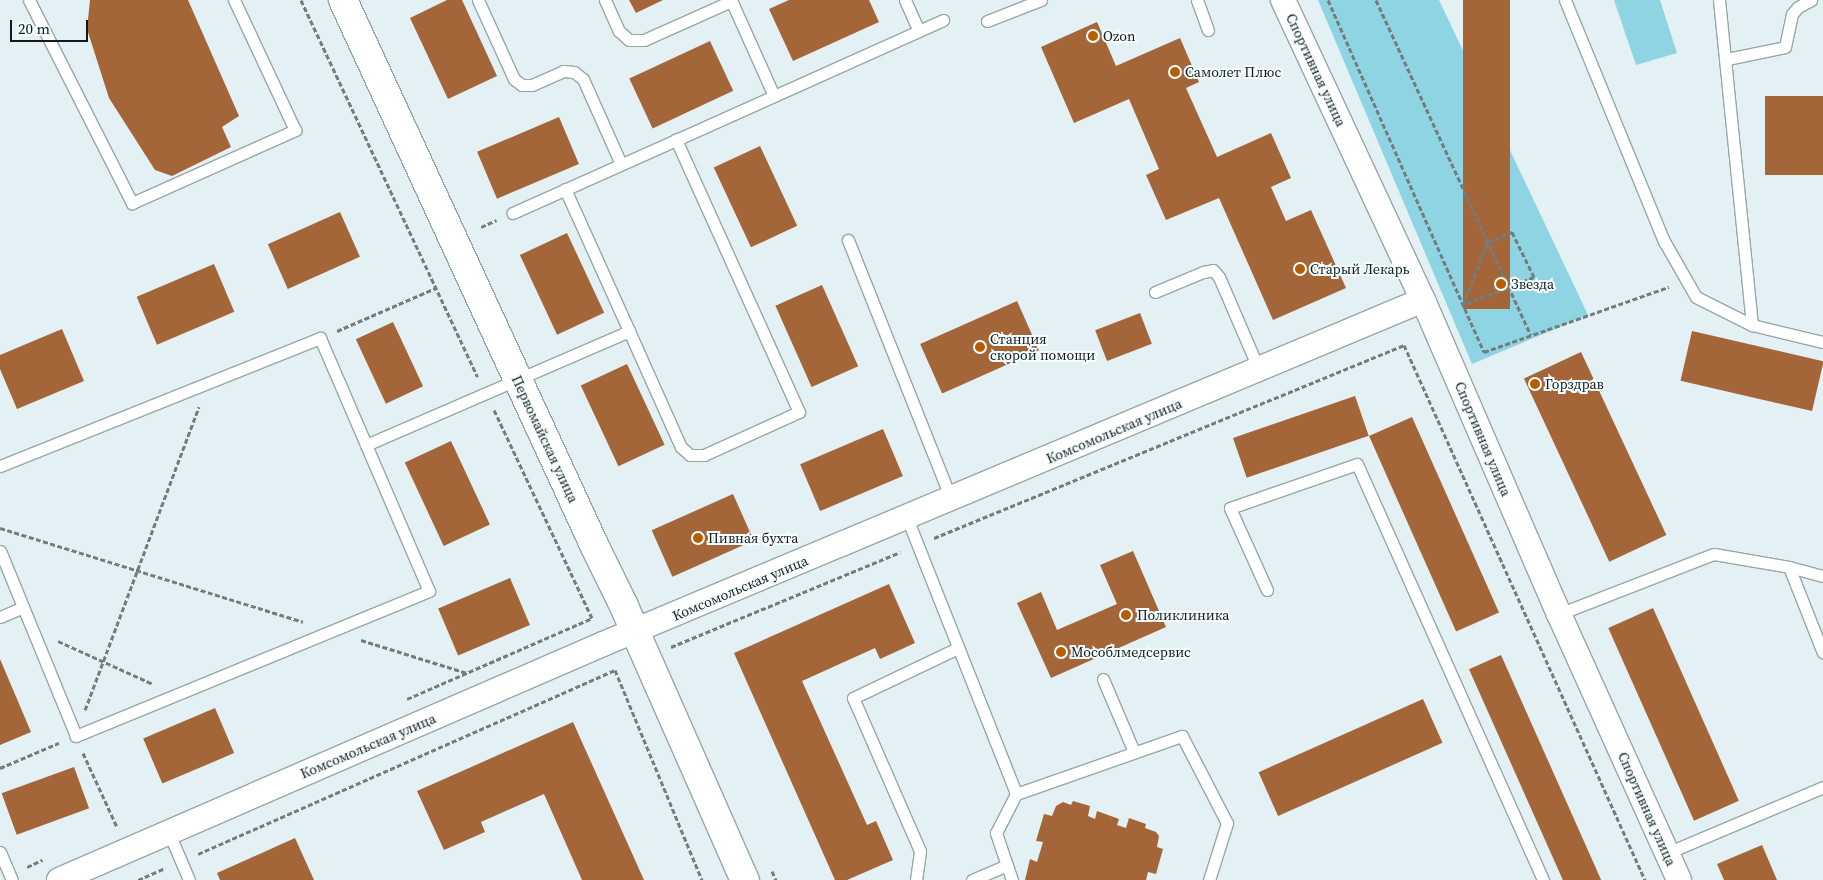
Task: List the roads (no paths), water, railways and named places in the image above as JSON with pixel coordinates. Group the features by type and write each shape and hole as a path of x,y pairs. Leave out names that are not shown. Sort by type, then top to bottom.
{"street":[{"name":"Спортивная улица","path":"1283,0 1423,300 1559,614 1679,880"},
{"name":"Первомайская улица","path":"344,1 518,380 636,631 745,880"},
{"name":"Комсомольская улица","path":"59,880 636,631 1423,300"}],"lane":[{"path":"29,0 132,203 295,130 234,0"},
{"path":"478,0 514,79 522,85 532,85 564,71 574,72 583,79 621,164"},
{"path":"605,0 619,31 629,40 644,40 731,0 774,96"},
{"path":"905,0 919,31"},
{"path":"987,20 1041,0"},
{"path":"1197,0 1208,30"},
{"path":"1565,0 1664,241 1696,297 1752,325 1823,342"},
{"path":"1719,0 1727,59 1752,325"},
{"path":"1727,59 1786,47 1792,14 1798,7 1811,0"},
{"path":"513,213 944,20"},
{"path":"565,189 681,448 690,454 704,455 799,412 676,140"},
{"path":"848,240 951,499"},
{"path":"1155,292 1203,272 1213,270 1219,277 1258,370"},
{"path":"366,445 629,331"},
{"path":"0,466 320,338 429,591 76,736 0,551"},
{"path":"1267,590 1230,508 1356,464 1543,880"},
{"path":"907,518 1016,794"},
{"path":"1559,614 1714,554 1789,567 1823,576"},
{"path":"1789,567 1823,653"},
{"path":"0,617 23,607"},
{"path":"916,880 920,851 853,698 958,648"},
{"path":"1103,679 1134,752"},
{"path":"1012,880 996,833 1016,794 1182,736 1226,823 1209,880"},
{"path":"1666,853 1823,787"},
{"path":"169,833 189,880"},
{"path":"0,852 12,880"},
{"path":"972,880 1007,865"}],"place":[{"name":"Ozon","path":"1093,36"},
{"name":"Самолет Плюс","path":"1175,72"},
{"name":"Старый Лекарь","path":"1300,269"},
{"name":"Звезда","path":"1501,284"},
{"name":"Станция скорой помощи","path":"980,347"},
{"name":"Горздрав","path":"1535,384"},
{"name":"Пивная бухта","path":"698,538"},
{"name":"Поликлиника","path":"1126,615"},
{"name":"Мособлмедсервис","path":"1061,652"}]}
